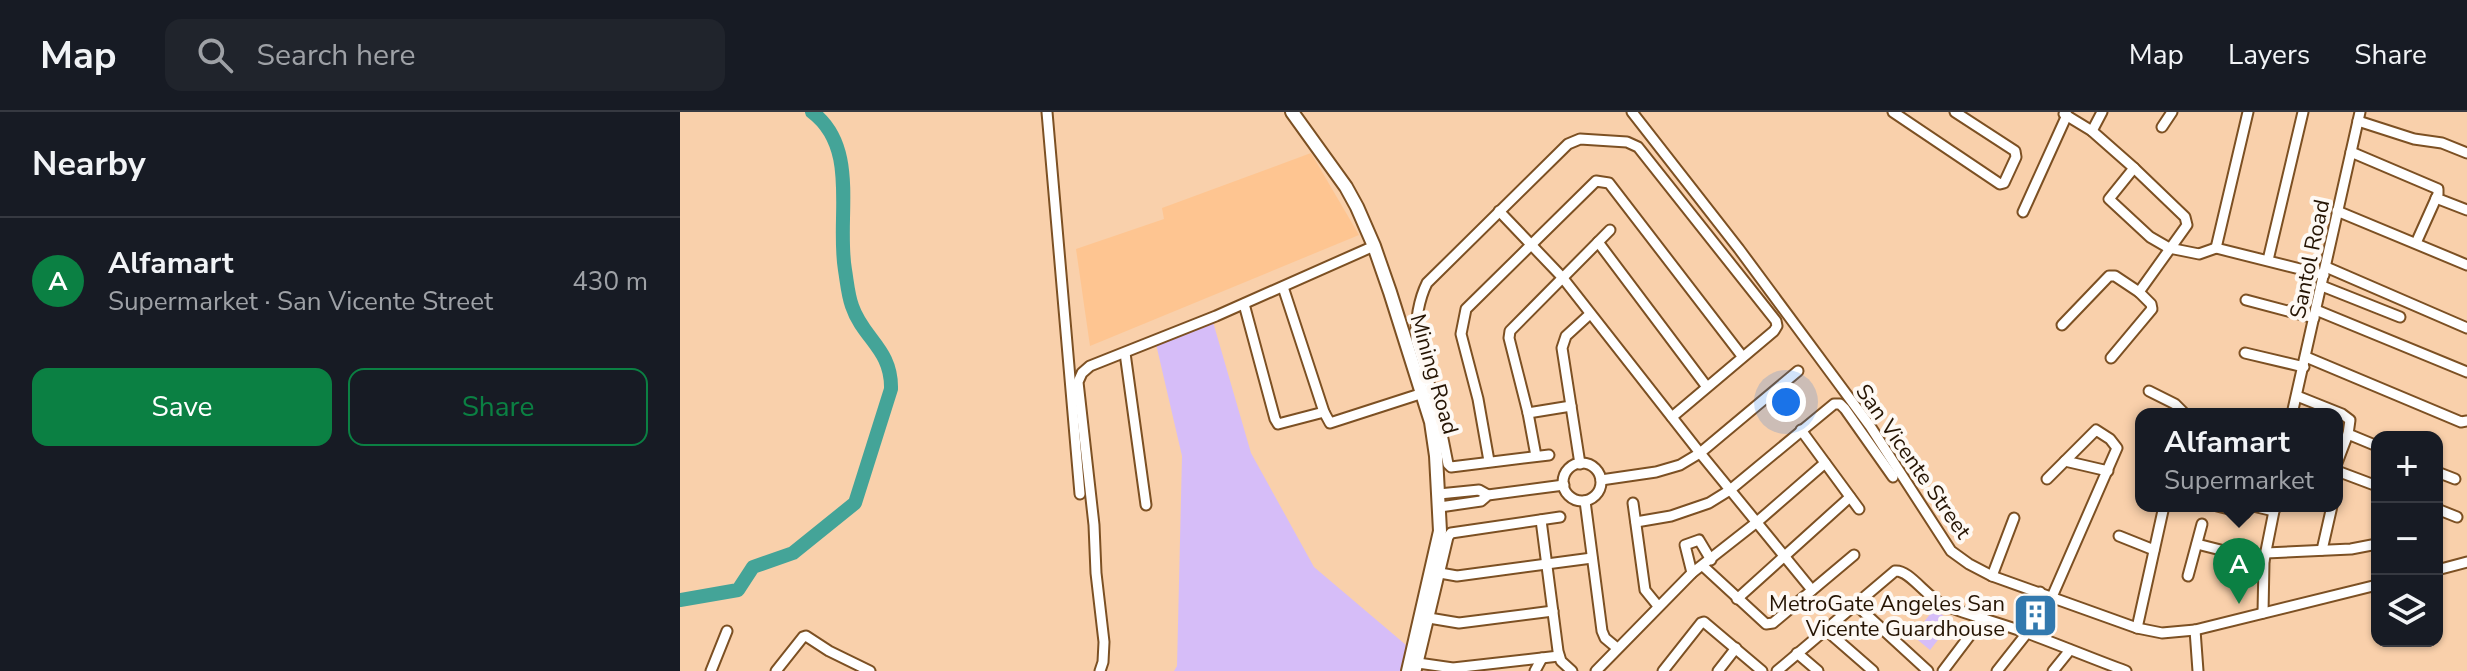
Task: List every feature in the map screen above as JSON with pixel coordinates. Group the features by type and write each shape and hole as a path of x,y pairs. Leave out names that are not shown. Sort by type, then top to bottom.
{"street":[{"path":"1047,112 1080,494"},
{"name":"Mining Road","path":"1292,112 1346,187 1374,246 1431,422 1439,501 1438,543 1414,668"},
{"name":"San Vicente Street","path":"1632,112 1739,249 1870,426 1951,551 1969,564 1992,576 2137,628 2162,633 2195,630 2371,586"},
{"path":"1893,112 2000,184 2004,183 2016,157 2015,151 1955,112"},
{"path":"2092,131 2102,112"},
{"path":"2162,127 2172,112"},
{"path":"2216,248 2248,112"},
{"path":"2268,260 2303,112"},
{"path":"2023,212 2064,114 2092,131 2187,221 2139,292"},
{"path":"2359,117 2414,139 2442,143 2467,153"},
{"name":"Santol Road","path":"2294,408 2359,117"},
{"path":"1549,455 1451,467 1415,329 1427,283 1573,141 1627,142 1638,147 1776,321 1774,331 1672,417"},
{"path":"2351,152 2467,210"},
{"path":"2134,168 2109,199 2150,237 2169,248 2199,254 2216,248 2325,271 2467,328"},
{"path":"1489,461 1478,399 1461,334 1466,309 1593,183 1609,183 1742,356"},
{"path":"2416,243 2436,193"},
{"path":"1499,211 1562,277 1812,590"},
{"path":"2337,211 2467,265"},
{"path":"1536,456 1509,338 1510,331 1610,230"},
{"path":"1598,242 1707,387"},
{"path":"1100,671 1104,642 1078,382 1082,373 1090,366 1244,304 1374,246"},
{"path":"2062,325 2109,276 2115,276 2139,292 2152,309 2111,358"},
{"path":"2322,286 2400,317"},
{"path":"1283,287 1326,420 1335,422 1423,393"},
{"path":"2246,300 2315,314 2467,372"},
{"path":"1244,304 1278,424 1324,412"},
{"path":"1580,464 1562,348 1566,336 1590,314"},
{"path":"1125,353 1146,505"},
{"path":"2245,353 2305,362 2461,422 2467,421"},
{"path":"1070,370 1082,373"},
{"path":"1601,480 1656,472 1680,465 1700,453 1798,371"},
{"path":"2149,391 2181,408"},
{"path":"2297,396 2326,408"},
{"path":"1636,522 1692,511 1730,490 1834,404 1840,404 1893,477"},
{"path":"1528,413 1571,406"},
{"path":"2343,415 2350,422 2343,447"},
{"path":"1801,430 1859,509"},
{"path":"1777,671 1895,571 1901,570 1942,604 1983,618 2027,623 2037,628 2117,448 2096,430 2047,479"},
{"path":"2348,434 2371,444"},
{"path":"2065,461 2108,471"},
{"path":"1596,671 1692,573 1825,463"},
{"path":"1580,464 1596,469 1601,480 1595,496 1585,501 1569,496 1564,485 1569,468 1580,464"},
{"path":"2343,473 2371,484"},
{"path":"2443,474 2455,479"},
{"path":"1439,501 1460,504 1481,501 1488,495 1564,485"},
{"path":"1439,501 1458,492 1479,490 1488,495"},
{"path":"1458,492 1460,504"},
{"path":"1737,599 1850,497"},
{"path":"1585,501 1602,631 1617,648"},
{"path":"1633,503 1645,590 1658,606"},
{"path":"2443,511 2457,517"},
{"path":"2137,628 2163,512"},
{"path":"2263,613 2265,557 2274,512"},
{"path":"2322,550 2331,512"},
{"path":"1559,656 1460,670 1414,668 1451,533 1560,517"},
{"path":"1992,576 2014,518"},
{"path":"1541,520 1559,656 1572,671"},
{"path":"2188,576 2202,524"},
{"path":"2119,536 2154,550"},
{"path":"1692,573 1685,545 1699,540 1707,563 1737,599 1766,624 1773,623 1854,555"},
{"path":"2197,544 2265,557 2371,545"},
{"path":"1440,573 1457,576 1592,558"},
{"path":"2443,568 2467,562"},
{"path":"1997,671 2027,623 2040,592"},
{"path":"1855,604 1928,671"},
{"path":"1429,618 1459,623 1553,611"},
{"path":"1943,671 1983,618"},
{"path":"1663,671 1701,623 1707,622 1762,671"},
{"path":"2027,623 2106,668 2126,671"},
{"path":"1826,630 1873,671"},
{"path":"2195,630 2197,671"},
{"path":"711,671 727,631"},
{"path":"776,671 806,636 870,671"},
{"path":"1718,671 1736,648"},
{"path":"2053,671 2070,650"},
{"path":"1797,653 1818,671"},
{"path":"1535,671 1542,658"}],"shaded area":[{"path":"1311,153 1359,235 1090,346 1076,249 1164,219 1162,208"},
{"path":"1213,322 1251,453 1314,567 1406,645 1402,671 1174,671 1177,666 1182,456 1156,344"},
{"path":"1934,609 1952,622 1930,650 1913,636"}],"waterway":[{"path":"680,600 738,590 753,567 793,553 855,503 891,389 887,364 851,302 843,250 841,164 827,127 812,112"}],"place":[{"name":"Alfamart","path":"2239,604"},
{"name":"MetroGate Angeles San Vicente Guardhouse","path":"2036,616"}]}
